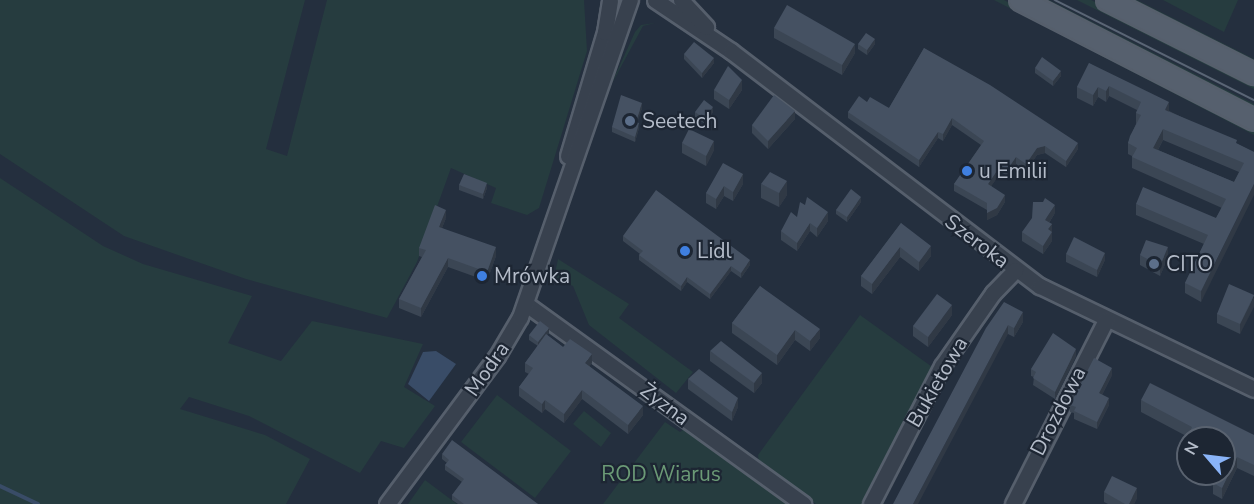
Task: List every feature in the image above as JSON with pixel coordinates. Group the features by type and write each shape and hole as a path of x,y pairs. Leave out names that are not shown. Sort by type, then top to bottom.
{"main road":[{"path":"1020,0 1254,120"},
{"path":"1107,0 1254,74"}],"street":[{"name":"Modra","path":"555,217 610,0"},
{"name":"Modra","path":"387,504 497,356 526,304 630,0"},
{"name":"Szeroka","path":"655,0 727,49 1015,270 1106,320 1254,389"},
{"name":"Szeroka","path":"681,0 727,49"},
{"name":"Bukietowa","path":"871,504 942,366 993,293 1015,270"},
{"name":"Żyzna","path":"526,304 546,315 803,504"},
{"name":"Drozdowa","path":"1013,504 1088,351 1106,320"}],"green space":[{"path":"0,0 305,0 266,149 287,156 327,0 584,0 587,51 539,208 527,215 491,203 496,188 451,168 417,262 387,318 246,279 124,236 0,154"},
{"path":"994,0 1004,0 1254,128 1254,135"},
{"path":"1034,0 1049,0 1254,104 1254,113"},
{"path":"1077,0 1091,0 1254,82 1254,89"},
{"path":"1122,0 1137,0 1254,59 1254,67"},
{"path":"1163,0 1238,0 1224,32"},
{"path":"655,23 643,26 610,87 635,32 641,25"},
{"path":"0,178 103,246 143,264 252,296 228,343 281,361 312,321 423,344 404,387 435,406 404,448 381,441 360,473 249,416 189,397 180,409 265,435 310,459 286,504 0,504"},
{"path":"558,259 629,304 619,318 693,372 676,393 589,325 573,286 554,278"},
{"path":"860,315 935,369 866,504 816,504 759,464 758,455"},
{"path":"497,395 571,451 535,498 461,442"},
{"path":"584,411 611,433 601,447 573,424"},
{"name":"ROD Wiarus","path":"665,422 680,432 684,429 790,504 603,504"},
{"path":"425,480 457,504 408,504"}],"water":[{"path":"436,351 456,364 429,401 408,384 423,352"}],"building":[{"path":"787,5 855,44 842,65 774,28"},
{"path":"866,33 875,39 867,50 858,44"},
{"path":"694,42 714,58 702,73 684,54"},
{"path":"924,48 990,85 1078,143 1066,161 1045,146 1037,148 1026,164 1016,157 1007,170 1001,165 988,184 1005,195 997,208 987,213 987,203 954,184 984,141 952,118 943,134 938,132 919,160 848,112 859,96 867,102 870,97 889,108"},
{"path":"1042,57 1061,71 1053,81 1035,68"},
{"path":"1089,63 1169,102 1165,110 1237,140 1236,143 1254,152 1254,184 1201,291 1185,283 1208,235 1136,204 1143,187 1216,218 1226,199 1132,157 1137,148 1128,143 1141,115 1136,113 1141,102 1109,86 1106,91 1098,87 1093,95 1077,87","holes":["1163,129 1244,163 1234,182 1153,148"]},
{"path":"728,66 742,80 729,100 714,90"},
{"path":"621,95 642,103 636,122 639,123 635,137 612,127"},
{"path":"774,95 795,111 768,141 752,125"},
{"path":"704,100 713,107 705,119 695,112"},
{"path":"689,129 714,141 706,156 682,143"},
{"path":"723,163 743,174 733,192 724,186 716,199 706,193"},
{"path":"770,172 787,181 779,193 761,184"},
{"path":"464,174 487,183 483,194 459,185"},
{"path":"851,189 861,197 847,217 836,210"},
{"name":"Lidl","path":"656,190 750,260 741,273 731,266 710,294 687,277 681,286 639,255 643,251 623,236"},
{"path":"807,197 828,212 817,228 810,223 797,243 781,231 791,212 797,217 800,202 805,205"},
{"path":"1045,198 1055,205 1045,220 1052,224 1048,229 1052,232 1043,246 1022,232 1032,218 1033,202 1043,202"},
{"path":"435,205 446,210 439,227 496,247 487,272 448,258 421,308 399,299 426,250 419,248"},
{"path":"901,223 931,246 919,262 900,247 872,284 861,276"},
{"path":"1074,237 1105,253 1097,270 1066,254"},
{"path":"1146,240 1168,247 1160,266 1140,255"},
{"path":"1229,284 1254,295 1240,324 1217,314"},
{"path":"760,286 820,329 810,341 795,330 777,355 732,323"},
{"path":"937,294 952,305 928,337 913,326"},
{"path":"1004,302 1023,312 1014,328 1008,325 913,504 893,504 986,328"},
{"path":"540,321 549,328 538,342 529,335"},
{"path":"1053,333 1076,349 1055,392 1033,378 1036,372 1031,369"},
{"path":"546,334 563,347 570,339 592,354 585,363 643,406 628,425 582,390 564,414 545,400 542,404 519,387 533,368 525,363"},
{"path":"721,341 762,373 754,383 710,351"},
{"path":"1094,358 1112,368 1099,393 1109,398 1097,422 1074,411 1076,407 1070,405"},
{"path":"699,369 738,398 732,412 688,379"},
{"path":"1150,383 1236,426 1190,426 1141,400"},
{"path":"1236,426 1254,435 1254,465 1237,457 1236,459"},
{"path":"452,440 538,504 464,504 452,495 464,479 445,465 449,460 442,454"},
{"path":"1112,476 1137,488 1129,504 1104,492"}],"waterway":[{"path":"0,486 38,504"}],"tram line":[{"path":"1055,0 1254,100"}],"place":[{"name":"Seetech","path":"630,121"},
{"name":"u Emilii","path":"967,171"},
{"name":"Lidl","path":"685,251"},
{"name":"CITO","path":"1154,264"},
{"name":"Mrówka","path":"482,276"}]}
